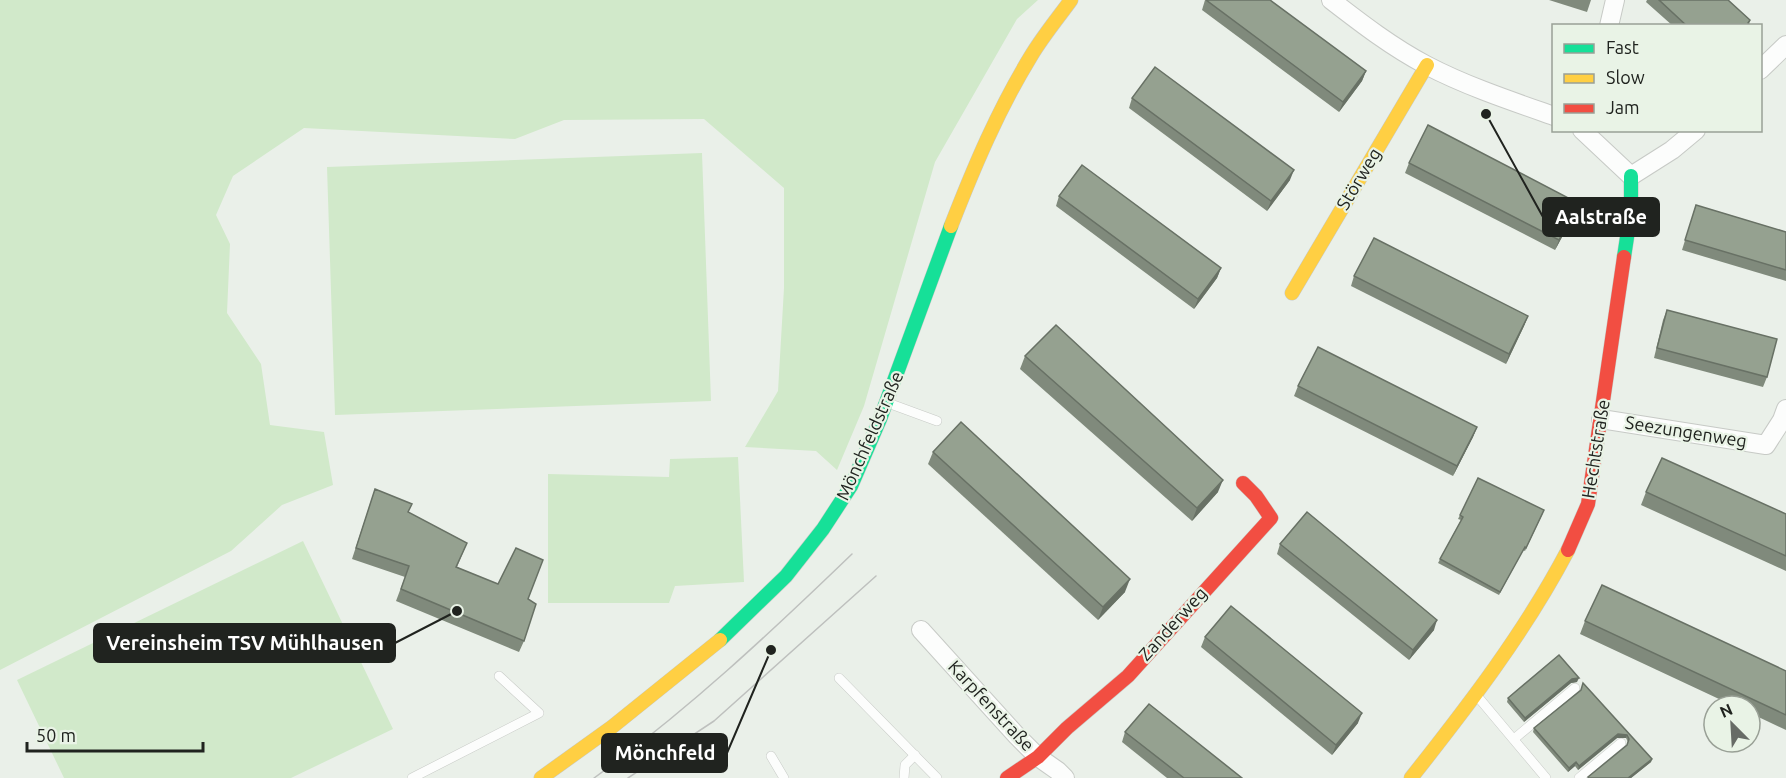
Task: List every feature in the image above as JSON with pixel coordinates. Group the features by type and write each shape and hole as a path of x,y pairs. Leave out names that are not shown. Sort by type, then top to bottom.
{"street":[{"name":"Mönchfeldstraße","path":"541,778 606,732 713,648 756,610 810,548 853,482 888,403 954,215 983,143 1031,55 1048,28 1071,0"},
{"path":"1331,0 1371,31 1427,65 1498,96 1552,115"},
{"path":"1609,24 1615,0"},
{"path":"1762,69 1786,45"},
{"name":"Störweg","path":"1292,293 1427,65"},
{"path":"1583,132 1631,176 1672,150 1694,132"},
{"name":"Hechtstraße","path":"1410,778 1476,695 1567,552 1588,504 1630,211 1631,176"},
{"name":"Seezungenweg","path":"1601,419 1766,445 1786,410"},
{"name":"Zanderweg","path":"1038,757 1067,728 1128,676 1271,518 1256,496 1243,483"},
{"name":"Karpfenstraße","path":"921,630 1017,736 1038,757 1065,778"},
{"path":"1006,778 1038,757"}],"lane":[{"path":"888,403 937,422"},
{"path":"412,778 539,713 499,676"},
{"path":"839,678 937,778"},
{"path":"1514,739 1575,688"},
{"path":"1476,695 1546,778"},
{"path":"1579,778 1621,743"},
{"path":"904,778 904,765 915,755"},
{"path":"771,756 784,778"}],"green space":[{"path":"0,0 1038,0 1017,19 935,162 864,406 837,470 816,451 745,447 778,391 784,288 784,188 704,119 564,120 515,139 304,128 233,176 216,215 230,244 227,313 261,364 270,425 324,432 333,485 282,505 231,551 0,670"},
{"path":"702,153 711,401 335,415 327,167"},
{"path":"738,457 744,582 675,586 669,603 548,603 548,474 669,477 670,459"},
{"path":"303,541 393,729 291,778 64,778 17,680"}],"building":[{"path":"1206,0 1270,0 1366,71 1343,102"},
{"path":"1659,0 1728,0 1750,20 1749,24 1685,24"},
{"path":"1155,67 1294,170 1271,201 1132,98"},
{"path":"1428,125 1578,203 1559,240 1409,163"},
{"path":"1082,165 1221,268 1198,299 1059,196"},
{"path":"1696,205 1786,232 1786,270 1685,240"},
{"path":"1374,238 1528,316 1509,354 1354,276"},
{"path":"1667,310 1777,339 1767,377 1657,348"},
{"path":"1056,325 1223,480 1197,508 1025,356"},
{"path":"1318,347 1477,427 1457,466 1298,386"},
{"path":"961,422 1130,579 1103,607 933,452"},
{"path":"1662,458 1786,514 1786,556 1646,492"},
{"path":"1478,478 1544,510 1526,548 1500,592 1440,559 1463,517 1460,515"},
{"path":"375,489 412,504 408,512 467,543 456,567 498,584 516,548 543,560 528,599 536,604 524,641 401,589 409,566 356,548"},
{"path":"1307,512 1437,620 1413,650 1280,544"},
{"path":"1602,585 1786,671 1786,715 1762,704 1762,694 1741,694 1585,621"},
{"path":"1231,606 1362,713 1336,745 1205,637"},
{"path":"1559,655 1579,678 1572,679 1525,718 1508,698"},
{"path":"1583,683 1652,759 1628,778 1588,777 1627,745 1629,739 1627,735 1618,734 1579,766 1576,762 1569,768 1534,728 1581,690"},
{"path":"1149,704 1242,778 1184,778 1125,732"}],"tram line":[{"path":"594,778 695,699 852,554"},
{"path":"628,778 714,721 876,576"}],"traffic: fast":[{"path":"1624,257 1631,211 1631,176"},
{"path":"720,640 786,576 823,529 851,486 880,419 951,226"}],"traffic: slow":[{"path":"951,226 997,118 1019,76 1071,0"},
{"path":"1292,293 1427,65"},
{"path":"1411,778 1514,639 1568,550"},
{"path":"541,778 612,727 720,640"}],"traffic: jam":[{"path":"1568,550 1588,504 1624,257"},
{"path":"1007,778 1038,757 1067,728 1128,676 1271,518 1256,496 1243,483"}],"place":[{"name":"Aalstraße","path":"1486,114"},
{"name":"Vereinsheim TSV Mühlhausen","path":"457,611"},
{"name":"Mönchfeld","path":"771,650"}]}
